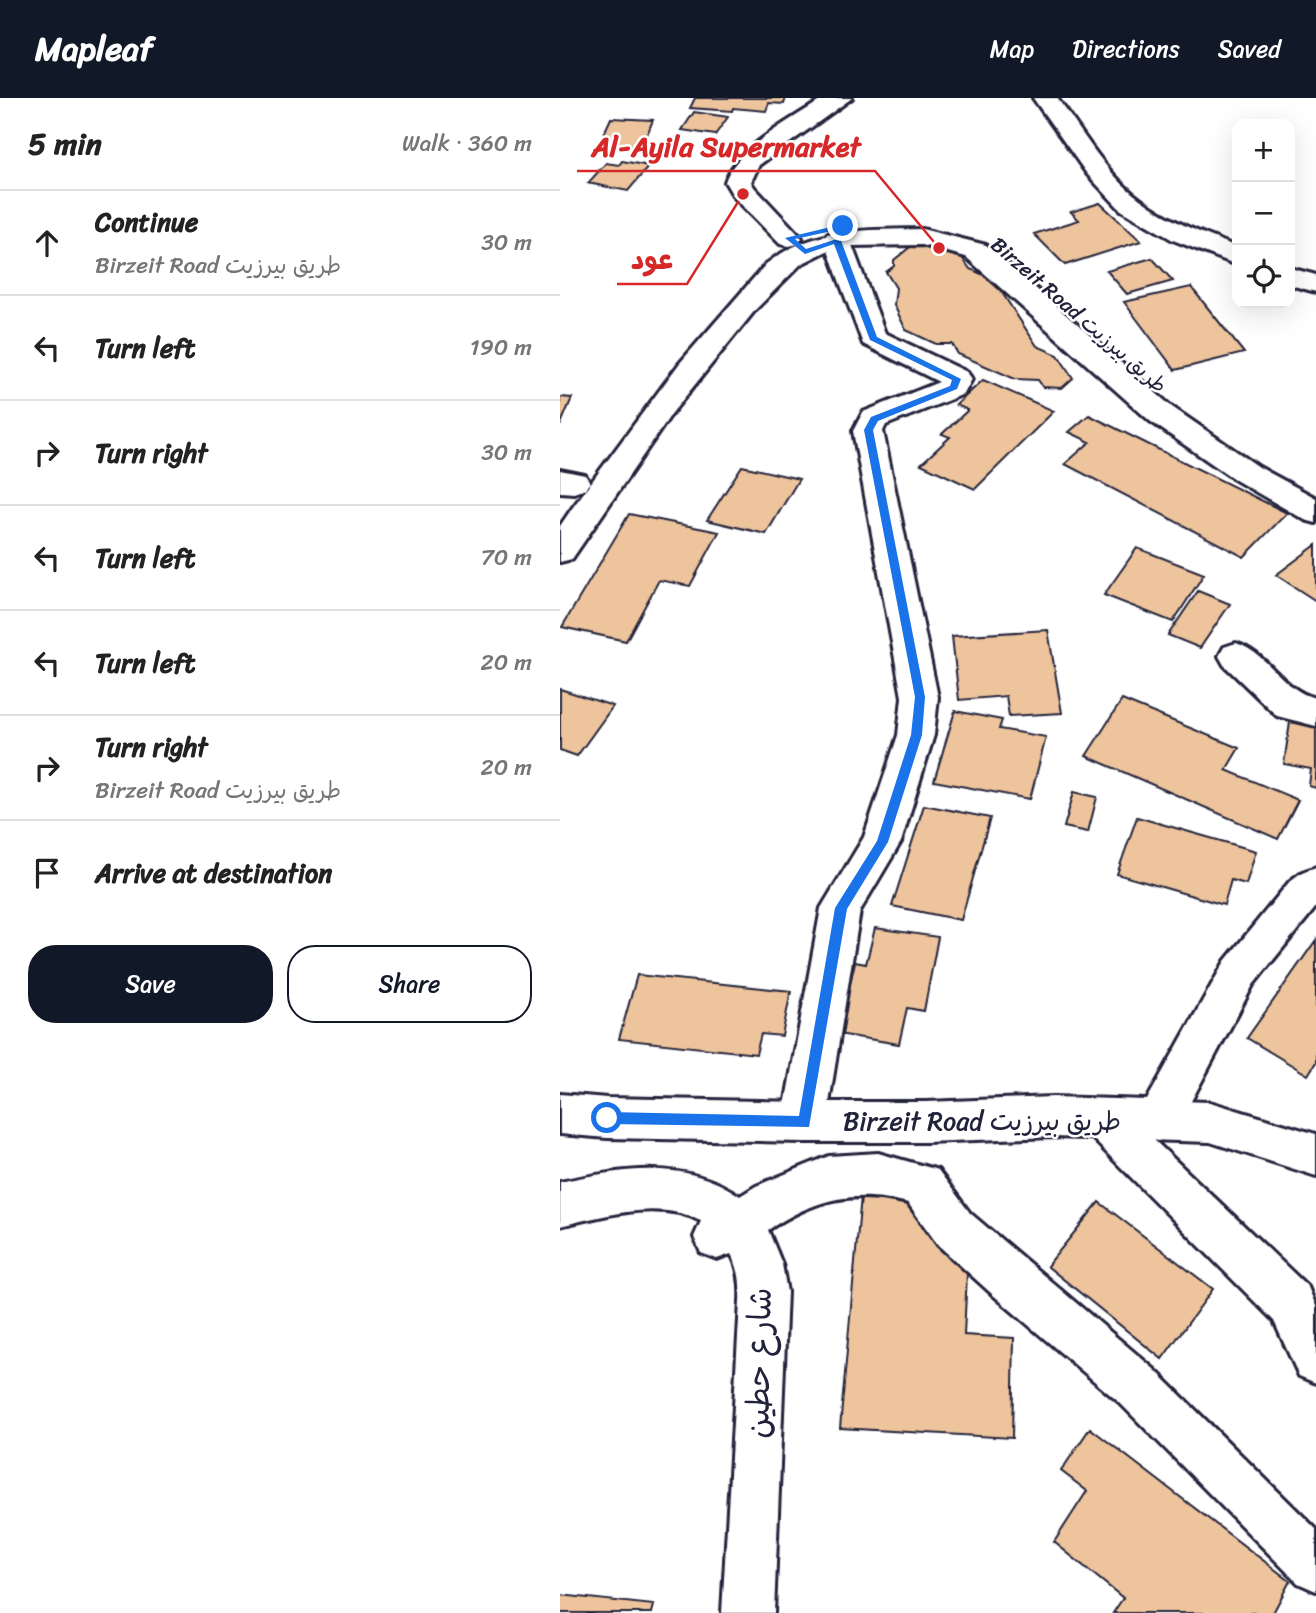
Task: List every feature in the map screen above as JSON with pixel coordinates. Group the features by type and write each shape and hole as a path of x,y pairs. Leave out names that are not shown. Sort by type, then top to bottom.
{"main road":[{"path":"797,245 743,191 738,182 741,172 750,160 840,98"},
{"path":"1045,98 1111,185 1130,203 1155,220 1232,255"},
{"name":"Birzeit Road طريق بيرزيت","path":"565,489 689,333 747,269 775,246 797,245 843,226 905,222 950,227 993,237 1185,406 1269,467 1316,492"},
{"path":"560,551 601,488 668,399 797,245 878,236 922,237 976,251 1161,414 1248,474 1316,512"},
{"path":"804,1122 841,908 883,842 916,735 920,697 868,430 874,419 954,387 957,379 873,338 837,240"},
{"path":"1295,278 1316,284"},
{"path":"1236,656 1290,706 1316,712"},
{"path":"1158,1121 1239,972 1304,893 1316,883"},
{"name":"Birzeit Road طريق بيرزيت","path":"560,1114 607,1118 804,1122 926,1122 1053,1117 1210,1122 1316,1156"},
{"path":"1102,1119 1291,1304 1316,1359"},
{"path":"728,1231 772,1201 830,1177 878,1174 922,1185 954,1229 1137,1386 1316,1565"},
{"name":"شارع حطين","path":"560,1204 605,1194 656,1189 695,1196 717,1206 728,1231 739,1273 744,1314 748,1613"},
{"name":"شارع حطين","path":"560,1225 630,1209 660,1210 700,1225 728,1231"},
{"name":"شارع حطين","path":"735,1613 731,1546 746,1465"}],"building":[{"path":"695,98 786,98 784,104 769,103 766,111 733,108 732,111 690,108"},
{"path":"694,112 728,117 715,135 682,130"},
{"path":"611,118 653,120 642,147 599,144"},
{"path":"622,161 649,166 628,191 588,183 606,163 619,165"},
{"path":"1100,203 1141,241 1065,265 1034,234 1079,220 1071,212"},
{"path":"915,243 931,244 961,256 970,269 993,279 1037,346 1058,355 1073,378 1062,388 1043,387 1038,380 1015,379 958,354 952,344 936,344 906,330 894,305 896,288 886,272 894,266 894,260"},
{"path":"1152,258 1173,281 1127,294 1107,271"},
{"path":"1191,287 1244,353 1175,370 1124,302"},
{"path":"983,380 1054,411 975,489 921,464 950,437 942,434 968,410 956,405"},
{"path":"560,397 572,398 560,426"},
{"path":"1089,415 1287,513 1244,557 1065,464 1090,442 1069,432"},
{"path":"742,466 799,479 766,534 707,520"},
{"path":"629,514 719,532 690,586 659,580 626,641 562,627"},
{"path":"1316,545 1316,601 1276,575"},
{"path":"1137,548 1204,574 1173,622 1104,595"},
{"path":"1198,591 1230,604 1200,648 1168,635"},
{"path":"1048,630 1062,713 1009,716 1006,696 959,700 952,636"},
{"path":"560,689 613,706 577,756 560,750"},
{"path":"1122,700 1239,748 1226,770 1298,800 1278,839 1086,756"},
{"path":"955,711 1002,720 999,729 1046,737 1030,799 934,781"},
{"path":"1290,722 1316,727 1316,788 1309,786 1311,769 1284,764"},
{"path":"1074,792 1097,797 1088,832 1064,827"},
{"path":"924,805 990,818 961,920 892,906"},
{"path":"1137,817 1256,851 1246,884 1231,880 1224,905 1117,874"},
{"path":"875,928 938,937 924,1011 907,1008 899,1044 838,1034 855,962 866,964"},
{"path":"1316,940 1316,1062 1308,1075 1247,1038"},
{"path":"637,975 791,991 782,1036 761,1034 756,1054 619,1039"},
{"path":"861,1196 924,1204 944,1251 968,1253 964,1335 1014,1338 1012,1438 840,1428"},
{"path":"1099,1202 1213,1289 1162,1359 1047,1266"},
{"path":"1090,1428 1290,1581 1273,1613 1113,1613 1123,1598 1054,1542 1087,1491 1061,1471"},
{"path":"560,1595 654,1605 652,1613 560,1613"}],"place":[{"name":"عود","path":"743,194"},
{"name":"Al-Ayila Supermarket","path":"939,248"}],"route":[{"path":"607,1118 804,1122 841,908 883,842 916,735 920,697 868,430 874,419 954,387 957,379 873,338 837,240 805,252 789,238 843,226"}]}
